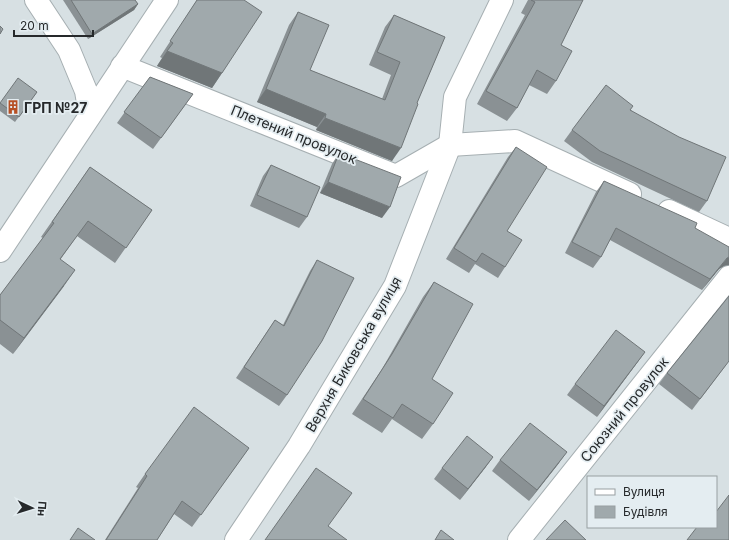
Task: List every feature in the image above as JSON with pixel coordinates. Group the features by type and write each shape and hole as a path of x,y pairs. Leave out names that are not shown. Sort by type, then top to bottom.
{"street":[{"path":"36,0 69,50 86,91 90,115"},
{"path":"0,251 167,0"},
{"name":"Верхня Биковська вулиця","path":"236,540 299,446 395,286 450,145 455,97 502,0"},
{"name":"Плетений провулок","path":"122,66 396,176 450,145 515,141 729,239"},
{"name":"Союзний провулок","path":"519,540 729,277"}],"building":[{"path":"71,0 135,0 138,4 92,34"},
{"path":"197,0 244,0 262,12 222,73 167,51 173,43 170,41"},
{"path":"531,0 583,0 561,45 572,51 556,81 537,70 517,108 486,91 535,2"},
{"path":"298,12 329,25 310,70 385,100 400,62 377,52 394,15 445,37 417,103 418,104 401,148 325,118 326,114 266,89"},
{"path":"0,26 3,29 0,34"},
{"path":"150,77 193,94 161,138 124,112"},
{"name":"ГРП №27","path":"18,78 37,92 19,117 0,103"},
{"path":"606,85 633,106 630,110 679,137 726,157 707,201 600,151 572,130"},
{"path":"516,147 547,167 507,231 522,240 505,267 482,253 476,262 454,248"},
{"path":"339,153 401,177 390,207 328,182"},
{"path":"271,165 320,187 307,217 257,195"},
{"path":"90,167 152,210 126,248 88,221 60,259 75,270 24,338 0,320 0,295 54,223 52,222"},
{"path":"604,181 697,223 695,228 729,247 729,257 710,279 616,228 601,257 572,242"},
{"path":"317,260 354,278 322,341 287,395 244,367 275,320 284,326"},
{"path":"434,282 473,304 432,379 453,393 433,424 402,404 393,418 363,399 392,354"},
{"path":"729,296 729,361 700,399 667,373"},
{"path":"616,330 645,352 604,406 575,384"},
{"path":"194,407 249,448 201,515 182,501 157,540 106,540 147,476 145,474"},
{"path":"530,423 567,452 537,490 500,460"},
{"path":"467,436 493,457 468,489 442,468"},
{"path":"316,468 352,493 328,526 347,540 265,540"},
{"path":"729,495 729,540 687,540 696,528 717,528 717,511"},
{"path":"565,520 586,540 546,540"},
{"path":"78,528 95,540 70,540"},
{"path":"441,530 454,540 435,540"}],"place":[{"name":"ГРП №27","path":"13,107"}]}
